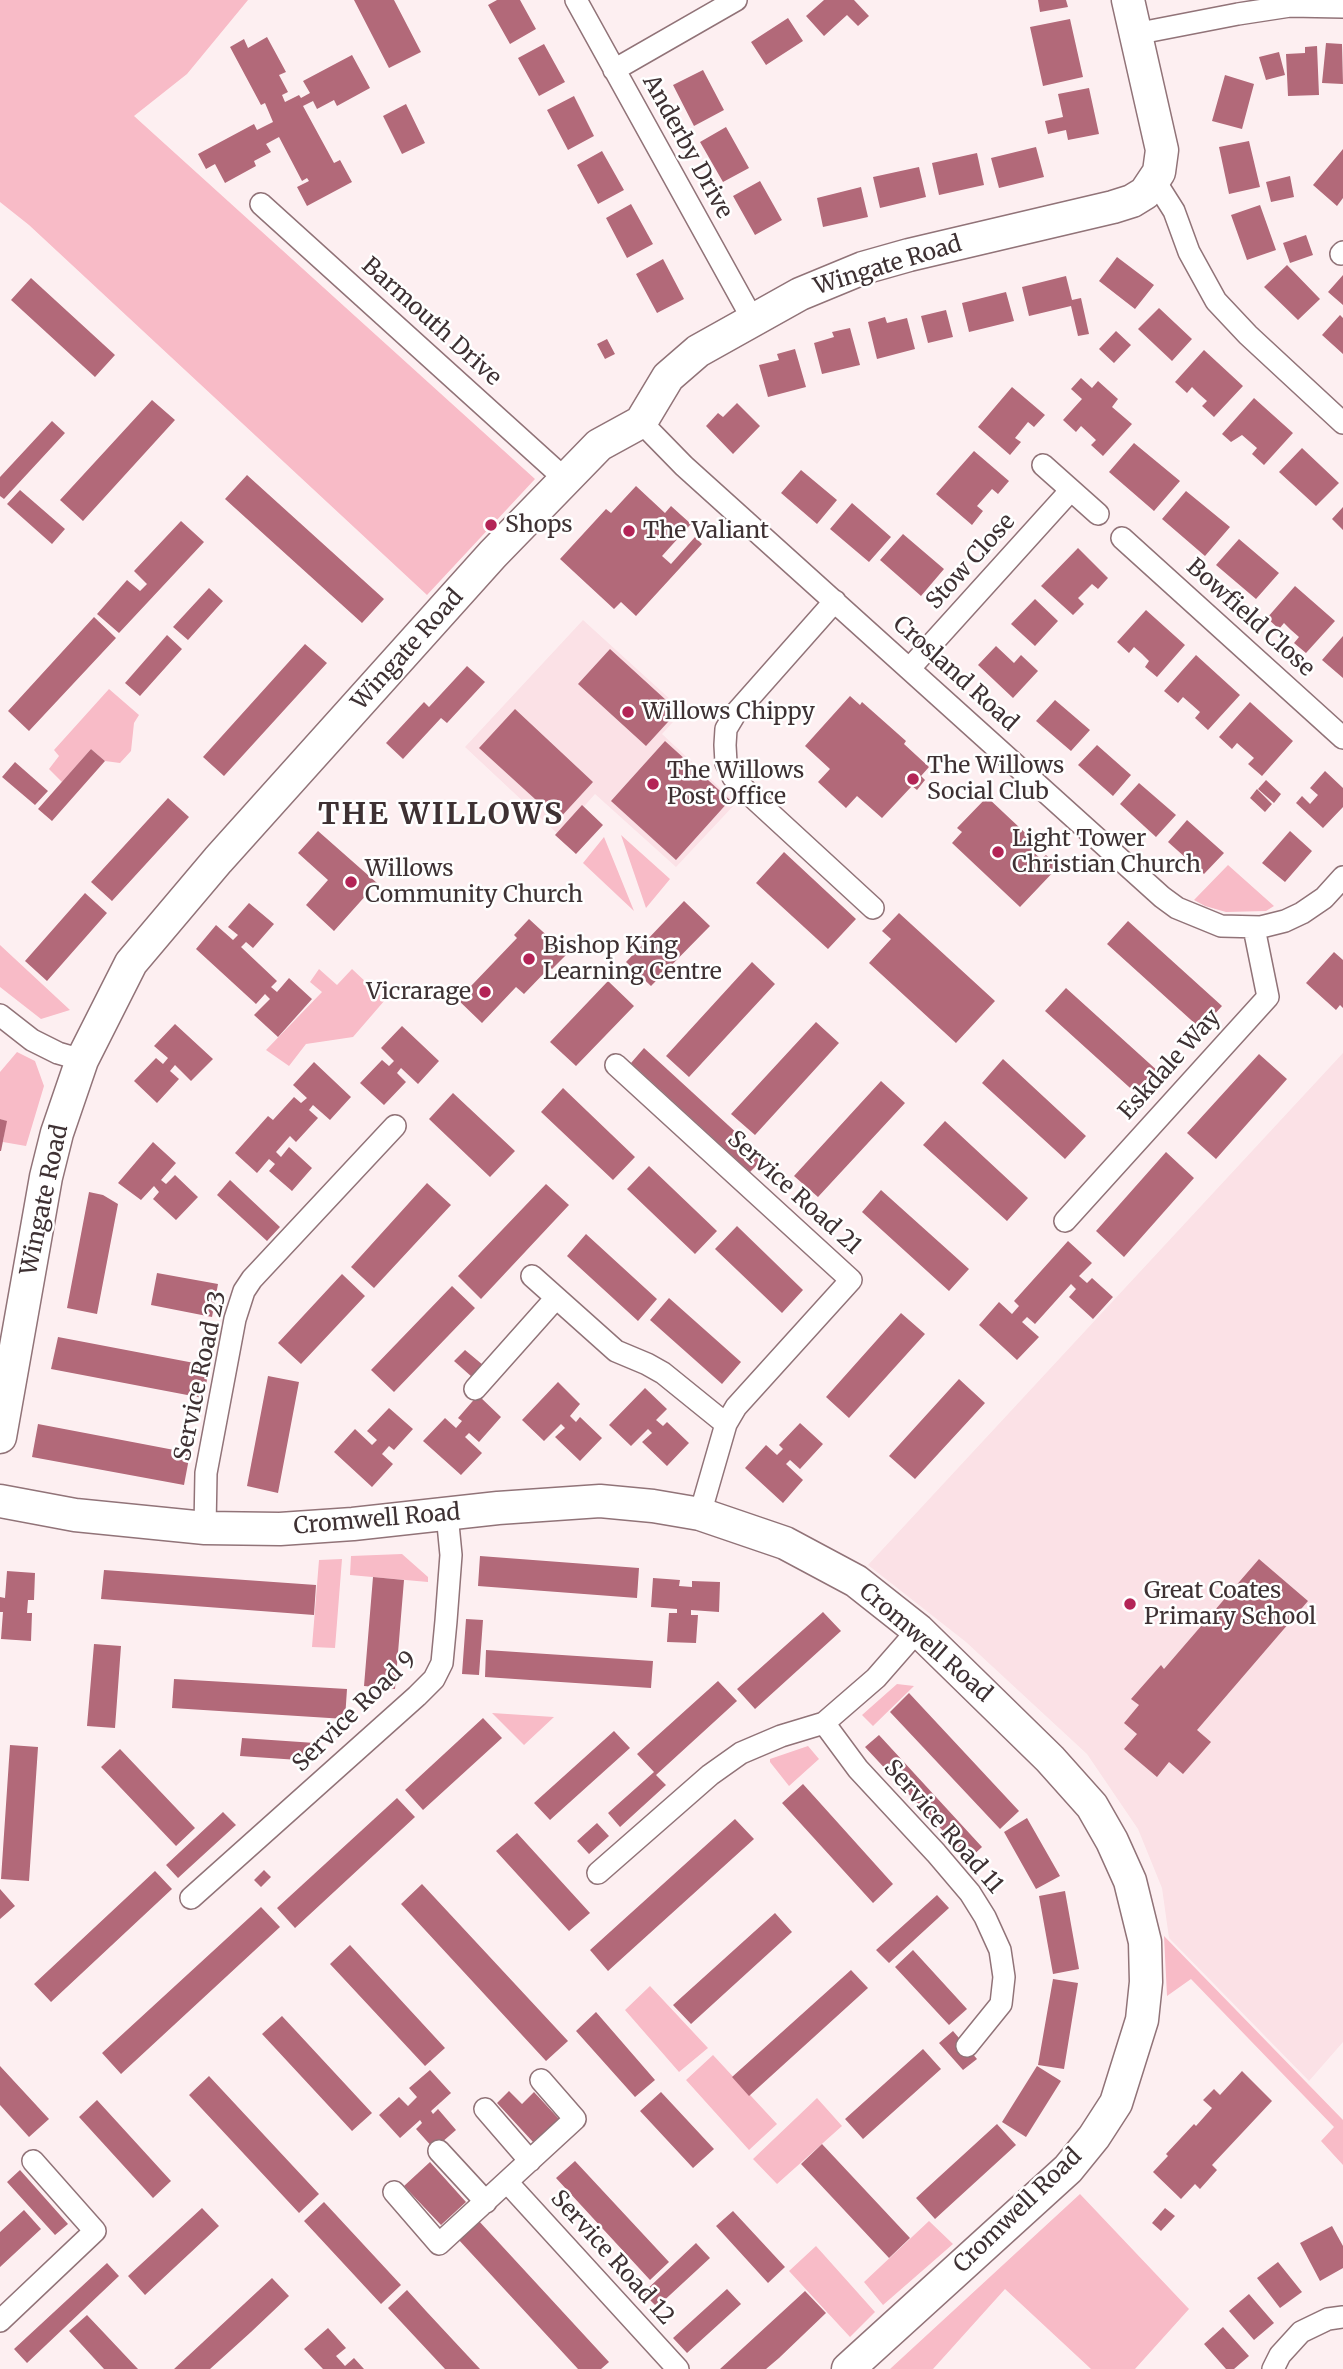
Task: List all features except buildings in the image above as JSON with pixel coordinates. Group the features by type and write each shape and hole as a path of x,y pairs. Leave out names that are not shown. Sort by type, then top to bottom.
{"street":[{"name":"Anderby Drive","path":"576,0 753,320"},
{"path":"614,70 736,0"},
{"path":"1128,0 1161,142 1161,161 1155,181 1174,211 1189,252 1216,301 1248,335 1343,423"},
{"path":"1135,34 1238,13 1290,6 1342,5"},
{"name":"Wingate Road","path":"0,1437 46,1177 57,1133 82,1060 131,963 186,897 493,554 599,445 641,422 668,377 698,351 753,320 800,294 863,268 1113,207 1132,201 1155,181"},
{"name":"Barmouth Drive","path":"261,204 565,479"},
{"name":"Crosland Road","path":"641,422 684,466 1161,897 1198,918 1221,926 1254,928 1285,921 1301,913 1324,898 1343,877"},
{"path":"1043,466 1097,514"},
{"name":"Stow Close","path":"910,668 1071,490"},
{"name":"Bowfield Close","path":"1122,538 1343,737"},
{"path":"835,601 746,701 726,729 726,763 733,777 873,908"},
{"name":"Eskdale Way","path":"1065,1221 1268,997 1254,928"},
{"path":"0,1015 32,1040 58,1053 82,1060"},
{"name":"Service Road 21","path":"616,1065 850,1280 736,1407 726,1424 700,1514"},
{"name":"Service Road 23","path":"205,1528 206,1473 236,1319 244,1291 252,1279 395,1126"},
{"path":"533,1276 616,1351 663,1373 726,1424"},
{"path":"475,1389 556,1297"},
{"name":"Cromwell Road","path":"0,1501 75,1515 205,1528 283,1529 600,1501 700,1514 785,1543 829,1564 856,1581 918,1630 1050,1759 1092,1806 1112,1841 1130,1881 1145,1942 1146,1982 1142,2020 1116,2102 1094,2137 1068,2169 848,2369"},
{"name":"Service Road 9","path":"191,1898 434,1678 442,1663 446,1622 451,1555 447,1514"},
{"path":"598,1873 710,1775 741,1753 781,1736 824,1723 876,1678 918,1630"},
{"name":"Service Road 11","path":"824,1723 858,1769 970,1893 1000,1950 1004,1977 1001,2004 968,2046"},
{"path":"394,2192 439,2244 575,2119 541,2080"},
{"path":"485,2109 530,2161"},
{"path":"439,2151 486,2202"},
{"path":"0,2321 95,2231 33,2161"},
{"name":"Service Road 12","path":"507,2182 678,2369"},
{"path":"1273,2369 1280,2355 1301,2332 1328,2319 1343,2317"}],"shaded area":[{"path":"0,0 248,0 187,74 134,116 535,479 427,595 29,225 0,202"},
{"path":"583,620 683,711 662,734 736,803 676,867 595,794 559,835 465,747"},
{"path":"109,689 139,715 134,723 131,751 120,763 105,761 91,749 62,782 49,769 59,756 54,750"},
{"path":"621,835 670,879 646,908"},
{"path":"604,837 634,911 583,863"},
{"path":"1228,865 1274,906 1266,911 1226,912 1194,900"},
{"path":"0,945 70,1010 41,1019 0,987"},
{"path":"319,969 337,985 352,969 385,1000 353,1037 306,1044 289,1066 266,1050 322,992 310,982"},
{"path":"17,1052 35,1061 44,1086 26,1146 3,1142 6,1121 0,1119 0,1072"},
{"name":"Great Coates Primary School","path":"1343,1053 1343,2042 1309,2081 1169,1938 1162,1888 1138,1829 1087,1754 966,1642 868,1565"},
{"path":"402,1554 428,1577 428,1582 350,1575 351,1556"},
{"path":"342,1559 335,1648 312,1647 319,1560"},
{"path":"897,1684 914,1686 873,1726 862,1715"},
{"path":"492,1713 554,1717 524,1745"},
{"path":"808,1746 819,1759 789,1786 770,1759"},
{"path":"1164,1936 1343,2120 1343,2165 1321,2141 1334,2127 1191,1979 1167,1996"},
{"path":"650,1986 708,2048 679,2072 625,2010"},
{"path":"713,2055 777,2124 749,2150 686,2080"},
{"path":"817,2098 842,2126 777,2184 753,2159"},
{"path":"1080,2194 1189,2309 1135,2369 1091,2369 1005,2289 933,2369 890,2369"},
{"path":"929,2221 953,2244 883,2305 864,2282"},
{"path":"816,2246 875,2312 850,2337 789,2271"}],"place":[{"name":"Shops","path":"491,525"},
{"name":"The Valiant","path":"629,531"},
{"name":"Willows Chippy","path":"628,712"},
{"name":"The Willows Social Club","path":"913,779"},
{"name":"The Willows Post Office","path":"653,784"},
{"name":"Light Tower Christian Church","path":"998,852"},
{"name":"Willows Community Church","path":"351,882"},
{"name":"Bishop King Learning Centre","path":"529,959"},
{"name":"Vicrarage","path":"485,992"},
{"name":"Great Coates Primary School","path":"1130,1604"}],"district":[{"name":"THE WILLOWS","path":"441,816"}]}
